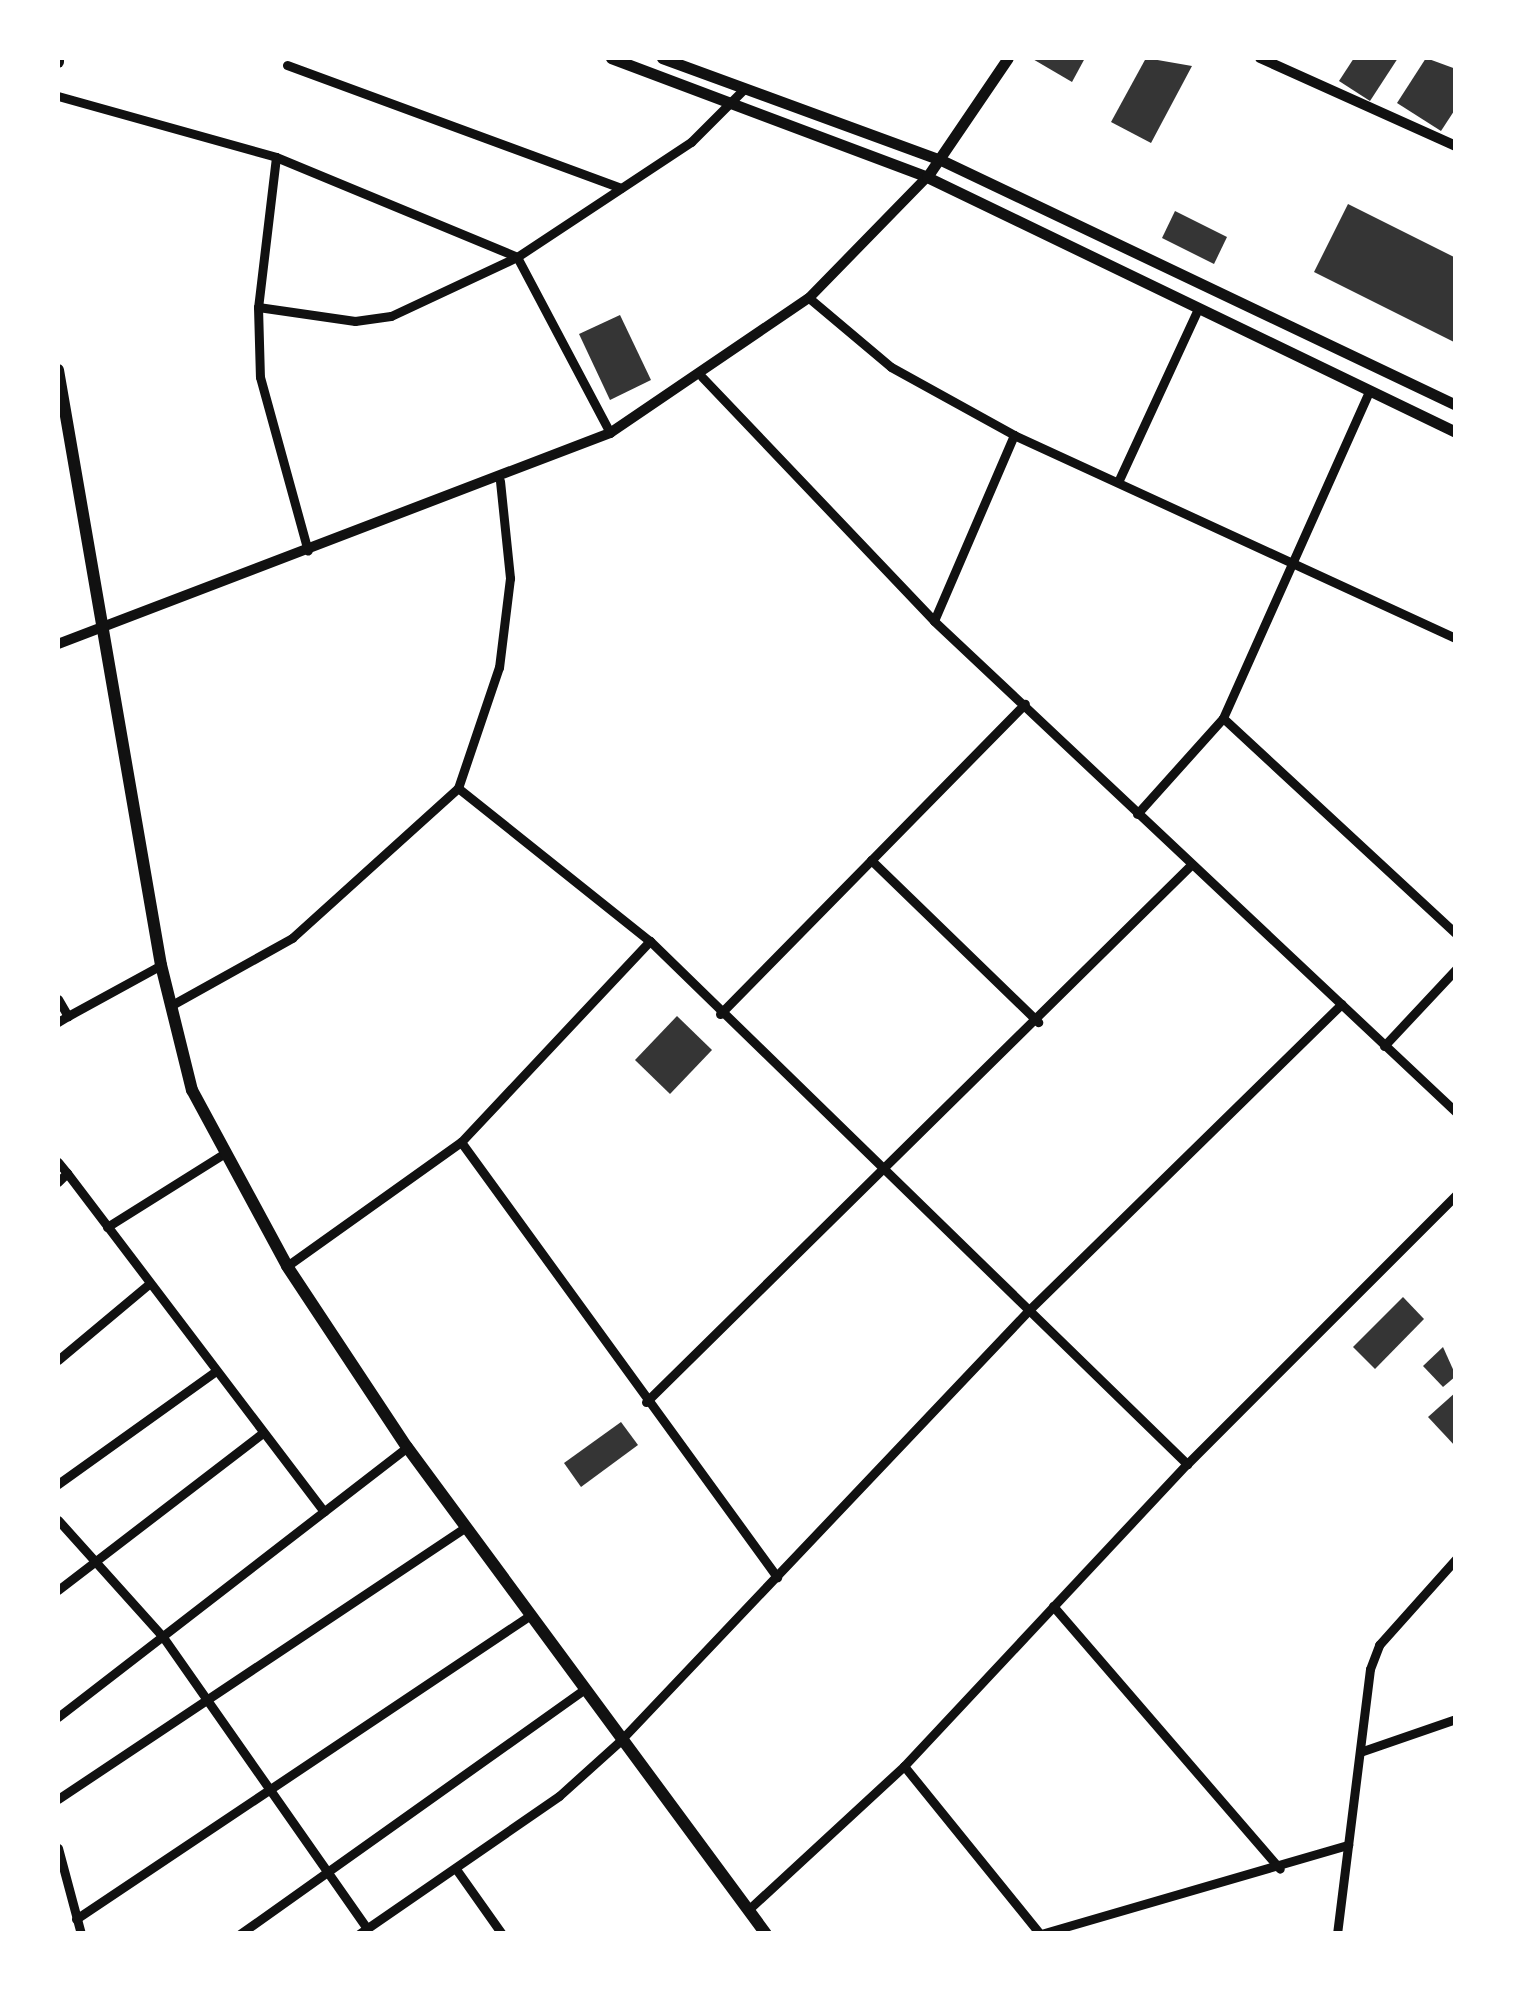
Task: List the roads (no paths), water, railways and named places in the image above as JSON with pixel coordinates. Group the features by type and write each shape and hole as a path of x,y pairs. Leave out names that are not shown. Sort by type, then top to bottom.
{"main road":[{"path":"612,58 927,176 1456,432"},
{"path":"662,58 941,160 1456,405"},
{"path":"927,176 1008,58"},
{"path":"58,370 161,965 170,1006 222,1156 287,1266 406,1447 526,1618 766,1934"}],"street":[{"path":"1260,58 1456,146"},
{"path":"287,65 621,188"},
{"path":"258,307 355,320 391,316 517,256 692,142 745,88"},
{"path":"58,96 276,157 517,256 610,433"},
{"path":"276,157 258,307 260,378 308,551"},
{"path":"58,644 500,482 610,433 702,377 809,298 927,176"},
{"path":"809,298 891,367 1014,435 1456,638"},
{"path":"1118,482 1198,309"},
{"path":"702,377 934,621 1456,1112"},
{"path":"1137,814 1222,718 1297,564 1369,392"},
{"path":"934,621 1014,435"},
{"path":"170,1006 292,938 458,788 500,667 510,578 500,482"},
{"path":"720,1014 1025,704"},
{"path":"1222,718 1456,934"},
{"path":"458,788 650,941 720,1014 1187,1464"},
{"path":"872,860 1038,1022"},
{"path":"646,1402 1038,1022 1190,865"},
{"path":"287,1266 461,1142 650,941"},
{"path":"58,1022 161,965"},
{"path":"1384,1046 1456,970"},
{"path":"58,998 68,1016"},
{"path":"58,1520 90,1566 163,1637 329,1874 362,1931 456,1869 620,1740 1030,1309 1341,1004"},
{"path":"461,1142 646,1402 778,1577"},
{"path":"106,1226 222,1156"},
{"path":"58,1162 324,1512"},
{"path":"58,1182 67,1173"},
{"path":"748,1910 904,1766 1187,1464 1456,1195"},
{"path":"58,1360 149,1284"},
{"path":"58,1484 216,1371"},
{"path":"58,1590 261,1434"},
{"path":"58,1718 406,1447"},
{"path":"58,1799 464,1528"},
{"path":"1338,1934 1360,1752 1379,1645 1456,1560"},
{"path":"1054,1606 1280,1869"},
{"path":"76,1919 267,1786 526,1618"},
{"path":"240,1934 582,1690"},
{"path":"1360,1752 1456,1719"},
{"path":"904,1766 1040,1934 1280,1869 1348,1845"},
{"path":"58,1848 81,1934"},
{"path":"456,1869 502,1934"}]}
